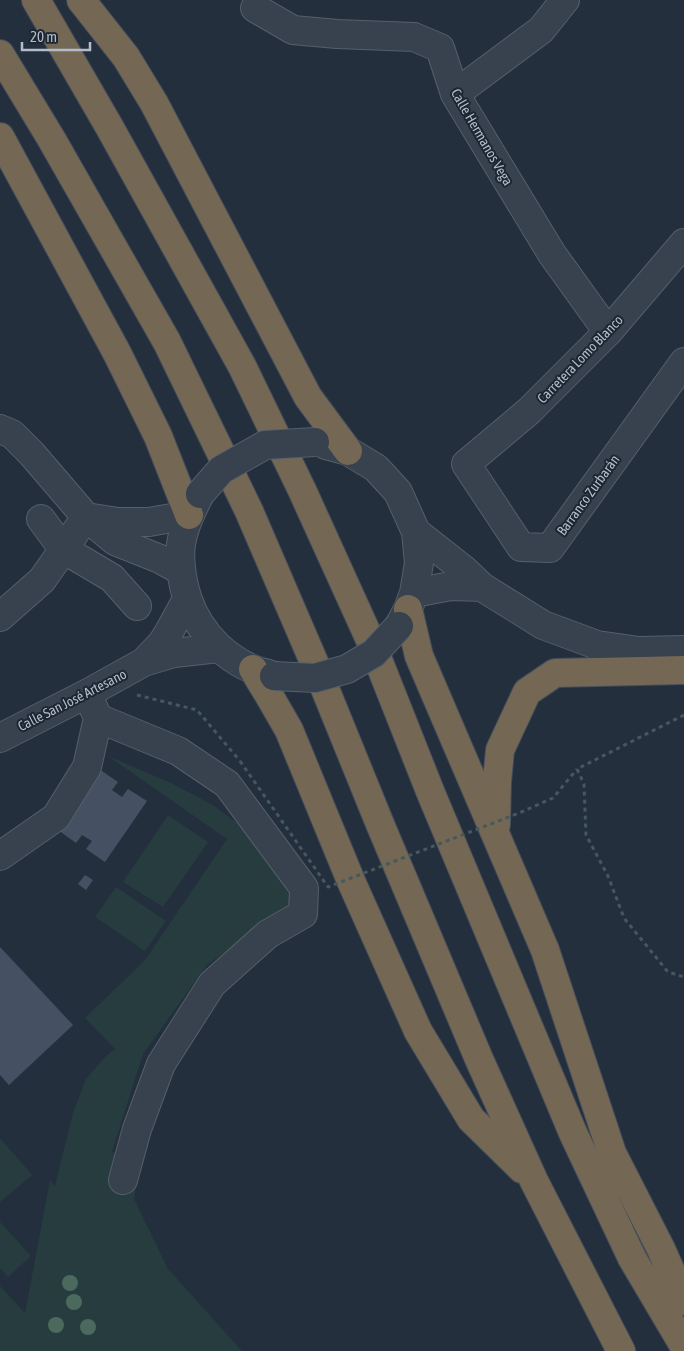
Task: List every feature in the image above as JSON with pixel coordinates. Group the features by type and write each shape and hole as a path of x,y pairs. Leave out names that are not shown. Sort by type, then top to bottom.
{"highway":[{"path":"36,0 110,128 242,366 302,490 371,642 430,791 573,1133 632,1258 680,1326"},
{"path":"81,0 126,57 154,103 308,398 348,451"},
{"path":"0,54 52,140 167,342 249,510 476,1050 534,1180 621,1351"},
{"path":"0,138 117,353 194,504"},
{"path":"407,610 419,656 545,950 612,1153 661,1249 684,1301"},
{"path":"496,834 500,750 527,692 555,673 684,670"},
{"path":"264,672 351,880 418,1030 471,1119 534,1180"}],"street":[{"path":"454,94 541,30 564,0"},
{"name":"Calle Hermanos Vega","path":"255,8 293,30 414,37 440,48 454,94 552,254 608,332"},
{"name":"Carretera Lomo Blanco","path":"466,464 529,410 608,332 684,243"},
{"name":"Barranco Zurbarán","path":"466,464 521,546 550,548 684,362"},
{"path":"0,428 12,434 32,454 86,517 115,541 160,559 180,570"},
{"path":"315,442 348,451 376,468 398,492 416,532 419,563 407,610 374,653 347,669 315,678 264,672 235,659 220,648 208,635 195,618 187,599 180,570 181,544 194,504 222,470 265,446 315,442"},
{"path":"86,517 118,522 149,522 194,504"},
{"path":"0,617 42,580 86,517"},
{"path":"41,520 63,549 112,578 136,606"},
{"path":"416,532 463,569 482,587 543,624 597,645 639,651 684,650"},
{"path":"407,610 451,586 482,587"},
{"name":"Calle San José Artesano","path":"144,662 162,643 187,599"},
{"name":"Calle San José Artesano","path":"0,738 144,662 174,653 220,648"},
{"path":"0,856 56,817 87,767 98,718 88,693"},
{"path":"98,718 178,751 227,784 304,888 302,914 268,934 212,984 161,1064 137,1129 123,1180"}],"path":[{"path":"115,678 132,694 197,710 240,761 328,887 553,798 577,770 684,715"},
{"path":"577,770 584,784 586,835 608,876 624,918 668,972 684,978"}],"green space":[{"path":"108,756 171,783 213,805 244,828 291,893 289,907 207,965 143,1054 112,1152 139,1160 134,1199 168,1269 242,1351 0,1351 0,1286 25,1313 50,1180 55,1186 73,1113 86,1079 104,1058 115,1049 85,1018 145,960 227,839"},
{"path":"168,815 208,842 163,907 123,882"},
{"path":"116,887 166,921 145,951 95,917"},
{"path":"0,1138 32,1175 0,1202"},
{"path":"0,1222 31,1256 8,1277 0,1268"}],"building":[{"path":"99,769 118,782 112,790 122,797 128,789 147,801 105,862 86,849 92,841 82,835 76,843 58,830"},
{"path":"85,875 93,880 86,890 78,884"},
{"path":"0,947 73,1025 9,1085 0,1075"}]}
